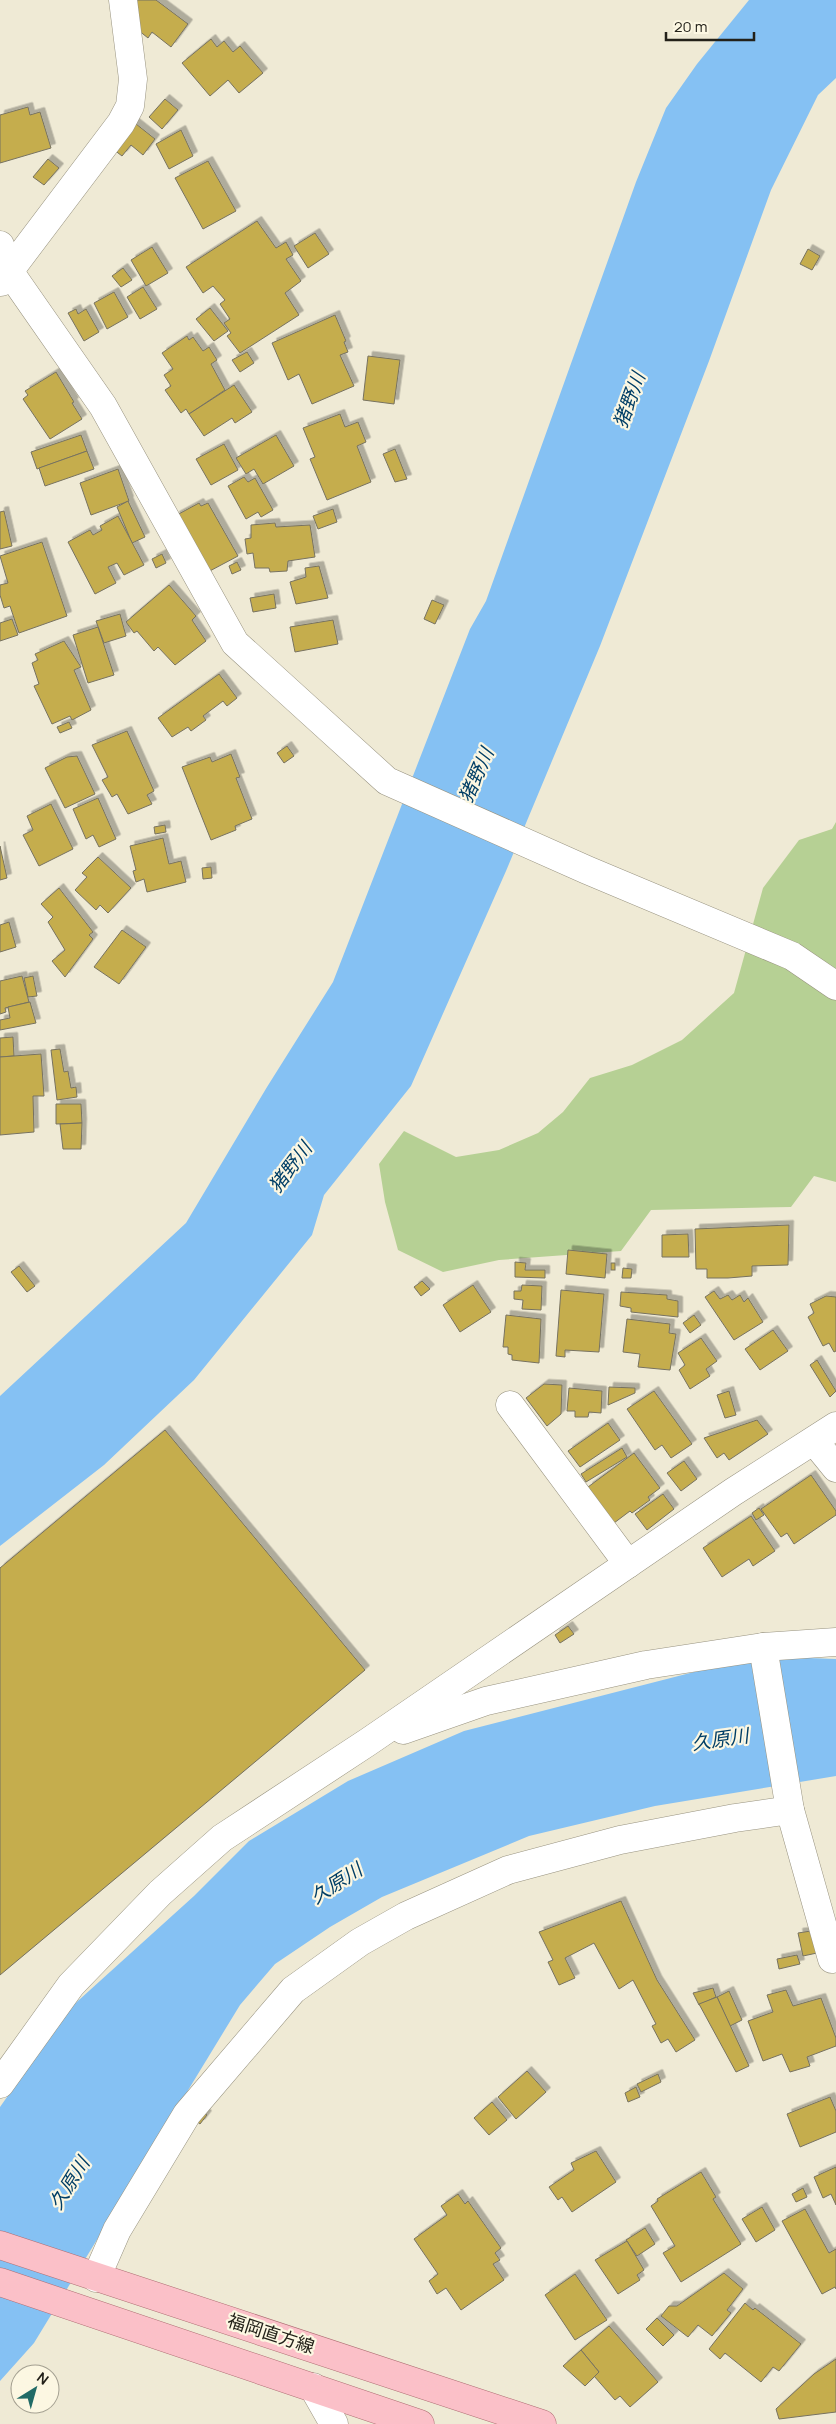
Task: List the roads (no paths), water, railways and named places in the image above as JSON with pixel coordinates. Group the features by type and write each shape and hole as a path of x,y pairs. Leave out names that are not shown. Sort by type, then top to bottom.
{"main road":[{"name":"福岡直方線","path":"0,2245 542,2424"},
{"name":"福岡直方線","path":"0,2282 420,2424"}],"street":[{"path":"5,277 121,123 130,106 133,79 123,0"},
{"path":"0,245 5,277 103,406 235,643 387,781 543,848 587,870 792,956 836,986"},
{"path":"510,1405 628,1564"},
{"path":"0,2084 71,1985 160,1893 222,1838 368,1742 734,1492 836,1426"},
{"path":"814,1441 836,1468"},
{"path":"368,1742 486,1701 646,1665 762,1647 836,1642"},
{"path":"762,1647 790,1810 832,1959"},
{"path":"91,2276 187,2114 293,1990 360,1942 406,1916 508,1870 620,1840 735,1818 790,1810"},
{"path":"313,2387 334,2424"}],"water":[{"name":"猪野川","path":"749,0 836,0 836,78 818,95 771,190 709,361 600,646 506,871 411,1086 324,1195 312,1235 194,1380 104,1465 0,1546 0,1396 186,1223 267,1087 333,982 470,629 486,601 636,182 666,108 697,64"},
{"name":"久原川","path":"782,1657 836,1659 836,1776 655,1806 529,1836 382,1897 330,1927 275,1964 240,2005 34,2343 15,2364 10,2364 10,2370 0,2381 0,2107 69,2009 194,1896 249,1841 348,1781 464,1731 733,1662"}]}
